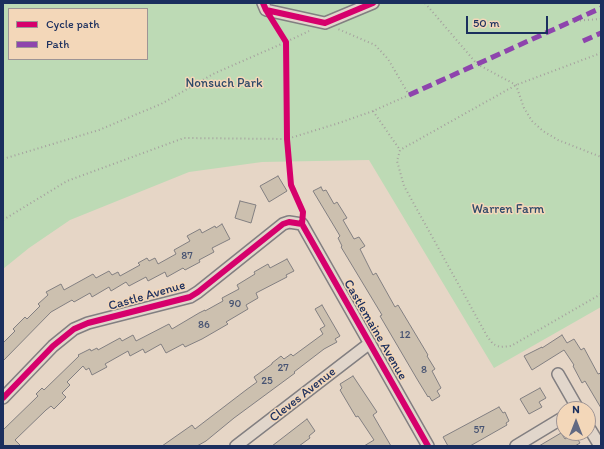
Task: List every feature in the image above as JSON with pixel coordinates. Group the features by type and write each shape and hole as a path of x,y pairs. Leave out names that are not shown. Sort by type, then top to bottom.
{"street":[{"path":"263,3 266,10 325,23 373,3"},
{"name":"Castle Avenue","path":"3,398 53,346 74,329 88,323 190,296 198,292 283,224 289,222 302,224"},
{"name":"Castlemaine Avenue","path":"302,224 428,446"},
{"name":"Cleves Avenue","path":"236,446 370,343"},
{"path":"558,374 573,401"},
{"path":"516,446 556,422"}],"path":[{"path":"424,3 477,64 516,85 524,108 532,121 543,131 558,140 601,157"},
{"path":"572,21 601,19"},
{"path":"3,159 99,130 161,104 213,74 325,23 375,45 388,59 409,95 373,111 287,139 184,138 67,181 3,220"},
{"path":"282,36 286,42 286,50"},
{"path":"601,53 516,85 400,150 397,161 404,186 487,336 493,344 500,347 511,346 601,294"},
{"path":"373,111 400,150"},
{"path":"287,131 288,146"}],"green space":[{"name":"Nonsuch Park","path":"3,3 601,3 601,307 494,368 369,160 262,162 189,172 70,220 29,248 3,269"}],"building":[{"path":"278,176 287,191 269,202 260,186"},
{"path":"321,187 323,191 326,190 334,204 337,202 347,218 343,220 354,239 359,237 365,246 360,249 373,275 376,273 395,307 398,305 428,355 427,356 435,369 432,371 441,388 437,391 440,396 432,401 417,379 380,316 382,315 341,247 342,246 338,238 340,236 313,191"},
{"path":"240,201 256,205 251,223 235,218"},
{"path":"222,224 230,239 212,248 214,252 199,260 200,262 185,270 183,268 167,277 165,272 148,281 146,277 129,286 126,282 111,291 109,287 92,297 90,293 74,302 72,300 51,312 3,361 3,343 15,331 13,329 25,317 27,319 40,306 38,304 48,295 46,292 61,284 64,290 93,274 96,278 109,271 112,275 118,272 120,276 140,265 138,263 147,258 149,261 155,258 158,264 176,254 174,250 190,241 187,236 200,229 202,233"},
{"path":"287,259 294,271 286,275 287,277 256,293 258,298 246,305 248,309 226,322 228,324 202,339 185,347 183,344 166,353 161,344 145,353 143,349 130,356 128,351 105,364 107,367 92,375 89,368 86,370 83,366 67,382 70,385 62,393 66,397 54,409 51,406 46,410 15,440 21,446 3,446 3,430 38,396 36,394 42,388 44,390 79,356 78,355 90,349 91,351 97,348 98,350 120,338 122,341 133,335 136,341 169,324 172,329 223,301 222,298 239,289 237,285 255,274 254,272 268,264 270,268"},
{"path":"322,305 340,336 335,339 337,342 324,349 206,441 197,446 162,446 192,425 195,429 257,382 254,377 281,356 284,359 291,354 293,356 323,334 320,329 325,326 315,309"},
{"path":"562,335 567,343 574,339 581,350 584,348 598,374 601,373 601,408 585,381 582,383 573,366 574,365 564,350 532,370 524,356 542,348"},
{"path":"353,376 377,412 373,415 391,446 364,446 374,440 358,416 356,417 340,390 342,388 340,384"},
{"path":"540,388 546,398 539,402 542,407 529,414 520,399"},
{"path":"499,407 503,413 505,412 509,421 506,423 507,425 470,446 448,446 443,437"},
{"path":"307,419 315,431 309,436 310,438 299,446 272,446"},
{"path":"556,436 556,441 579,441 580,443 575,446 539,446"}],"marked path":[{"path":"409,95 601,8"},
{"path":"583,41 601,33"}],"cycle path":[{"path":"263,3 266,10 325,23 373,3"},
{"path":"266,10 286,42 287,139 291,185 303,212 302,224"},
{"path":"3,398 53,346 74,329 88,323 190,297 283,224 289,222 302,224"},
{"path":"302,224 428,446"}],"park label":[{"name":"Warren Farm","path":"508,210"}]}
